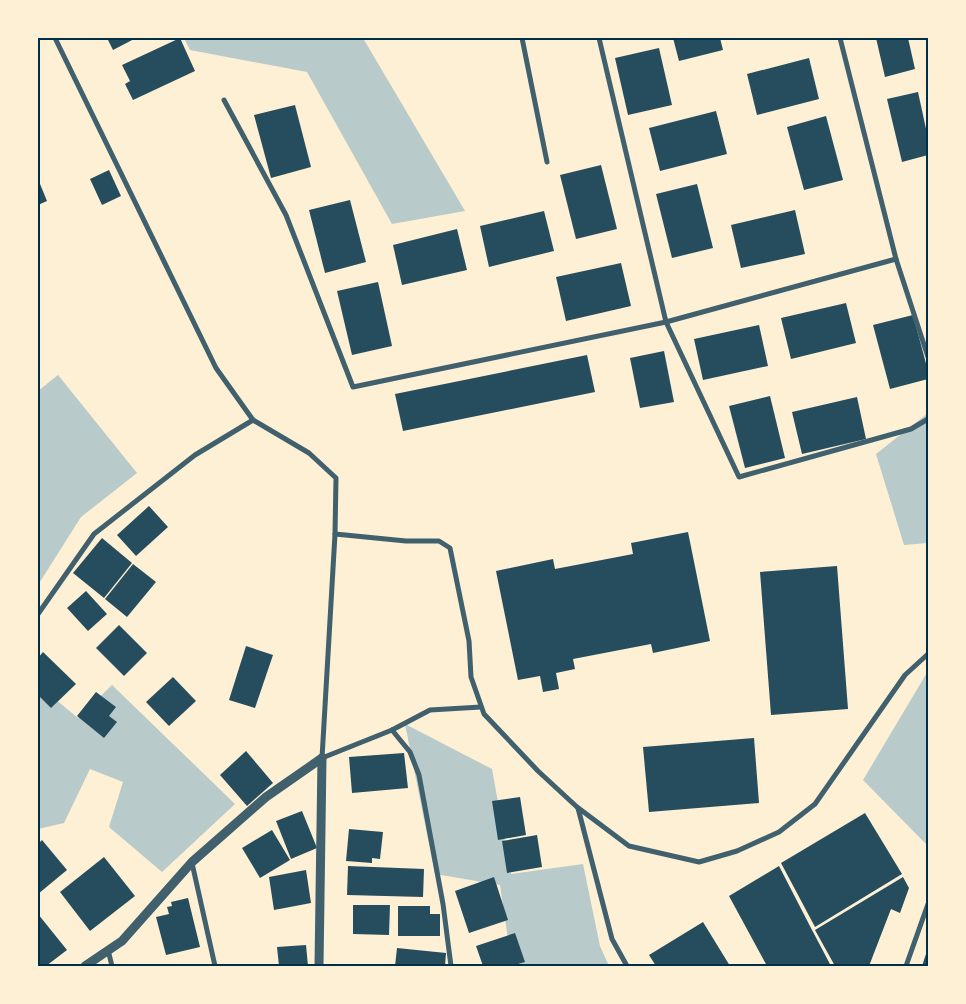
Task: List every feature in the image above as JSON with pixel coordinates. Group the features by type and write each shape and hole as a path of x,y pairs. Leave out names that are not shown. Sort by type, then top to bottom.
{"street":[{"path":"55,38 216,368 253,420 309,453 336,478 335,534 322,758 319,966"},
{"path":"522,38 547,162"},
{"path":"599,38 666,322 739,478 911,429 928,419"},
{"path":"840,38 896,259 928,357"},
{"path":"224,100 286,215 353,387 666,322 896,259"},
{"path":"38,614 94,534 195,455 253,420"},
{"path":"335,534 406,541 439,541 450,548 469,641 471,677 484,714 538,771 577,807 629,846 699,862 737,851 779,832 815,804 905,675 928,654"},
{"path":"85,966 122,941 192,862 266,797 322,758 392,730 430,710 481,707"},
{"path":"392,730 410,752 419,775 443,904 451,966"},
{"path":"577,807 612,939 627,966"},
{"path":"192,862 215,966"},
{"path":"906,966 928,904"},
{"path":"108,950 112,966"}],"shaded area":[{"path":"184,38 363,38 465,211 392,224 307,72 190,50"},
{"path":"58,375 137,473 81,517 38,585 38,391"},
{"path":"928,413 928,543 904,545 876,454"},
{"path":"928,671 928,844 926,844 863,780"},
{"path":"38,685 78,718 112,685 235,804 162,872 109,827 123,782 90,769 64,823 38,829"},
{"path":"405,724 492,769 511,874 583,864 600,946 609,966 512,966 500,885 435,874"}],"building":[{"path":"107,38 136,38 113,50"},
{"path":"180,38 195,71 133,100 125,84 130,81 122,65"},
{"path":"673,38 720,38 723,50 679,61"},
{"path":"876,38 908,38 915,69 885,77"},
{"path":"659,48 672,105 628,115 615,58"},
{"path":"809,58 819,99 757,115 747,74"},
{"path":"918,92 928,138 928,155 902,162 887,99"},
{"path":"295,105 311,167 271,178 254,115"},
{"path":"716,111 727,154 660,171 649,128"},
{"path":"826,116 843,180 804,190 787,127"},
{"path":"601,165 617,229 576,239 560,175"},
{"path":"109,170 121,196 102,205 90,179"},
{"path":"38,179 47,201 38,205"},
{"path":"697,184 713,248 672,258 656,194"},
{"path":"350,200 366,262 325,273 309,210"},
{"path":"795,210 805,254 741,268 731,225"},
{"path":"544,211 554,251 489,267 480,226"},
{"path":"457,229 467,270 402,285 393,245"},
{"path":"621,263 631,306 566,321 556,277"},
{"path":"378,282 392,346 352,355 337,291"},
{"path":"846,303 856,343 791,359 781,318"},
{"path":"913,315 928,371 928,379 890,389 873,325"},
{"path":"759,325 768,366 703,380 694,339"},
{"path":"664,351 674,402 640,408 630,358"},
{"path":"587,355 595,392 403,431 395,394"},
{"path":"770,396 785,458 745,468 729,406"},
{"path":"857,397 866,439 802,454 792,412"},
{"path":"149,506 168,527 136,556 117,535"},
{"path":"688,532 710,641 653,653 651,644 573,659 575,669 556,673 559,689 543,692 540,676 518,680 496,571 553,559 555,569 633,554 631,543"},
{"path":"102,538 132,563 104,598 73,573"},
{"path":"133,564 156,582 127,617 105,599"},
{"path":"837,566 848,709 771,715 760,572"},
{"path":"86,591 107,614 88,631 67,608"},
{"path":"119,625 147,653 124,676 96,648"},
{"path":"246,646 273,655 255,708 229,700"},
{"path":"43,652 76,684 51,708 38,695 38,658"},
{"path":"173,677 196,701 169,726 146,702"},
{"path":"96,692 116,707 109,716 117,722 104,738 77,716"},
{"path":"754,738 759,803 649,812 643,747"},
{"path":"246,751 273,783 247,806 220,775"},
{"path":"404,753 408,788 352,793 349,757"},
{"path":"520,797 526,835 498,840 492,801"},
{"path":"302,811 317,848 291,859 276,821"},
{"path":"865,813 902,874 815,927 781,863"},
{"path":"349,829 383,832 380,859 372,858 372,863 346,861"},
{"path":"272,830 290,860 260,878 242,848"},
{"path":"537,835 542,867 507,873 502,841"},
{"path":"42,840 67,870 38,894 38,844"},
{"path":"104,857 135,896 90,931 60,892"},
{"path":"348,866 424,869 423,897 347,895"},
{"path":"779,866 831,966 767,966 729,896"},
{"path":"306,870 311,903 274,910 269,877"},
{"path":"494,877 508,920 469,933 455,891"},
{"path":"903,877 909,888 900,913 891,909 869,966 835,966 815,930"},
{"path":"188,898 200,947 166,955 156,917 169,914 167,907 172,906 171,902"},
{"path":"353,905 390,905 389,935 353,934"},
{"path":"398,906 430,906 430,914 440,914 440,936 398,936"},
{"path":"38,914 67,950 46,966 38,966"},
{"path":"703,922 730,966 656,966 649,955"},
{"path":"515,933 525,962 511,966 483,966 476,946"},
{"path":"306,945 308,966 279,966 277,947"},
{"path":"397,948 446,953 445,966 395,966"},
{"path":"928,948 928,966 922,966"}]}
